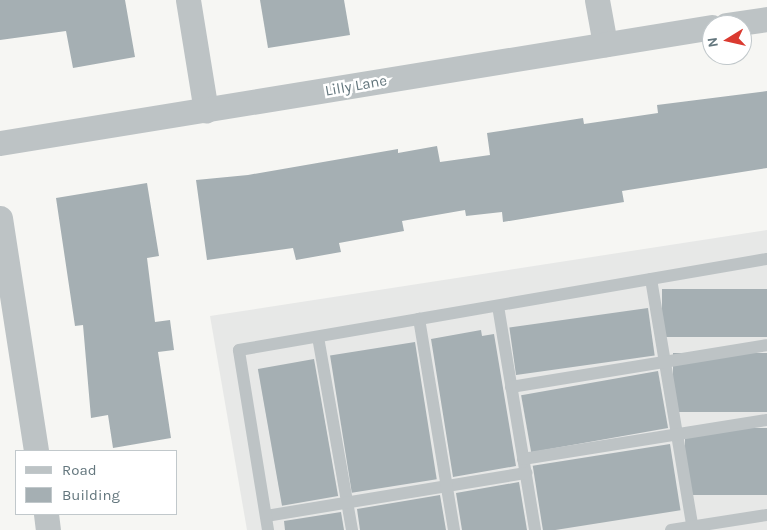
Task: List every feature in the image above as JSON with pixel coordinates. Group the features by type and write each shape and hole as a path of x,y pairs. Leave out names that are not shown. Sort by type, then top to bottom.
{"street":[{"path":"188,0 206,111"},
{"path":"597,0 605,44"},
{"path":"752,21 767,18"},
{"name":"Lilly Lane","path":"0,143 206,111 702,29"},
{"path":"0,218 36,450"},
{"path":"46,515 48,530"}],"lane":[{"path":"268,530 239,350 767,259"},
{"path":"651,279 693,528"},
{"path":"498,306 535,530"},
{"path":"419,319 454,530"},
{"path":"318,336 352,530"},
{"path":"511,387 767,345"},
{"path":"523,459 767,420"},
{"path":"266,516 526,473"},
{"path":"671,530 767,515"}],"shaded area":[{"path":"767,230 767,530 247,530 210,316"}],"building":[{"path":"0,0 125,0 135,57 73,68 66,31 0,40"},
{"path":"260,0 344,0 350,35 268,48"},
{"path":"767,91 767,168 622,191 624,202 503,222 502,212 466,216 465,210 402,221 404,231 339,243 341,252 296,260 293,248 207,260 196,180 248,175 398,149 398,153 437,146 440,162 490,155 487,133 583,118 584,124 658,113 657,105"},
{"path":"147,183 159,256 147,258 155,322 170,320 174,350 158,352 171,438 113,448 108,415 91,418 83,325 75,326 56,198"},
{"path":"662,289 767,289 767,337 662,337"},
{"path":"648,308 655,356 516,375 509,327"},
{"path":"481,330 482,336 494,334 516,466 453,477 431,339"},
{"path":"415,342 437,479 352,493 330,355"},
{"path":"673,353 767,353 767,412 673,412"},
{"path":"314,359 338,496 282,506 258,369"},
{"path":"658,371 668,428 531,452 521,395"},
{"path":"685,428 767,428 767,495 685,495"},
{"path":"670,444 680,510 555,530 543,530 533,466"},
{"path":"519,482 527,530 462,530 456,493"},
{"path":"440,495 446,530 360,530 357,509"},
{"path":"341,512 344,530 285,530 284,521"}]}
